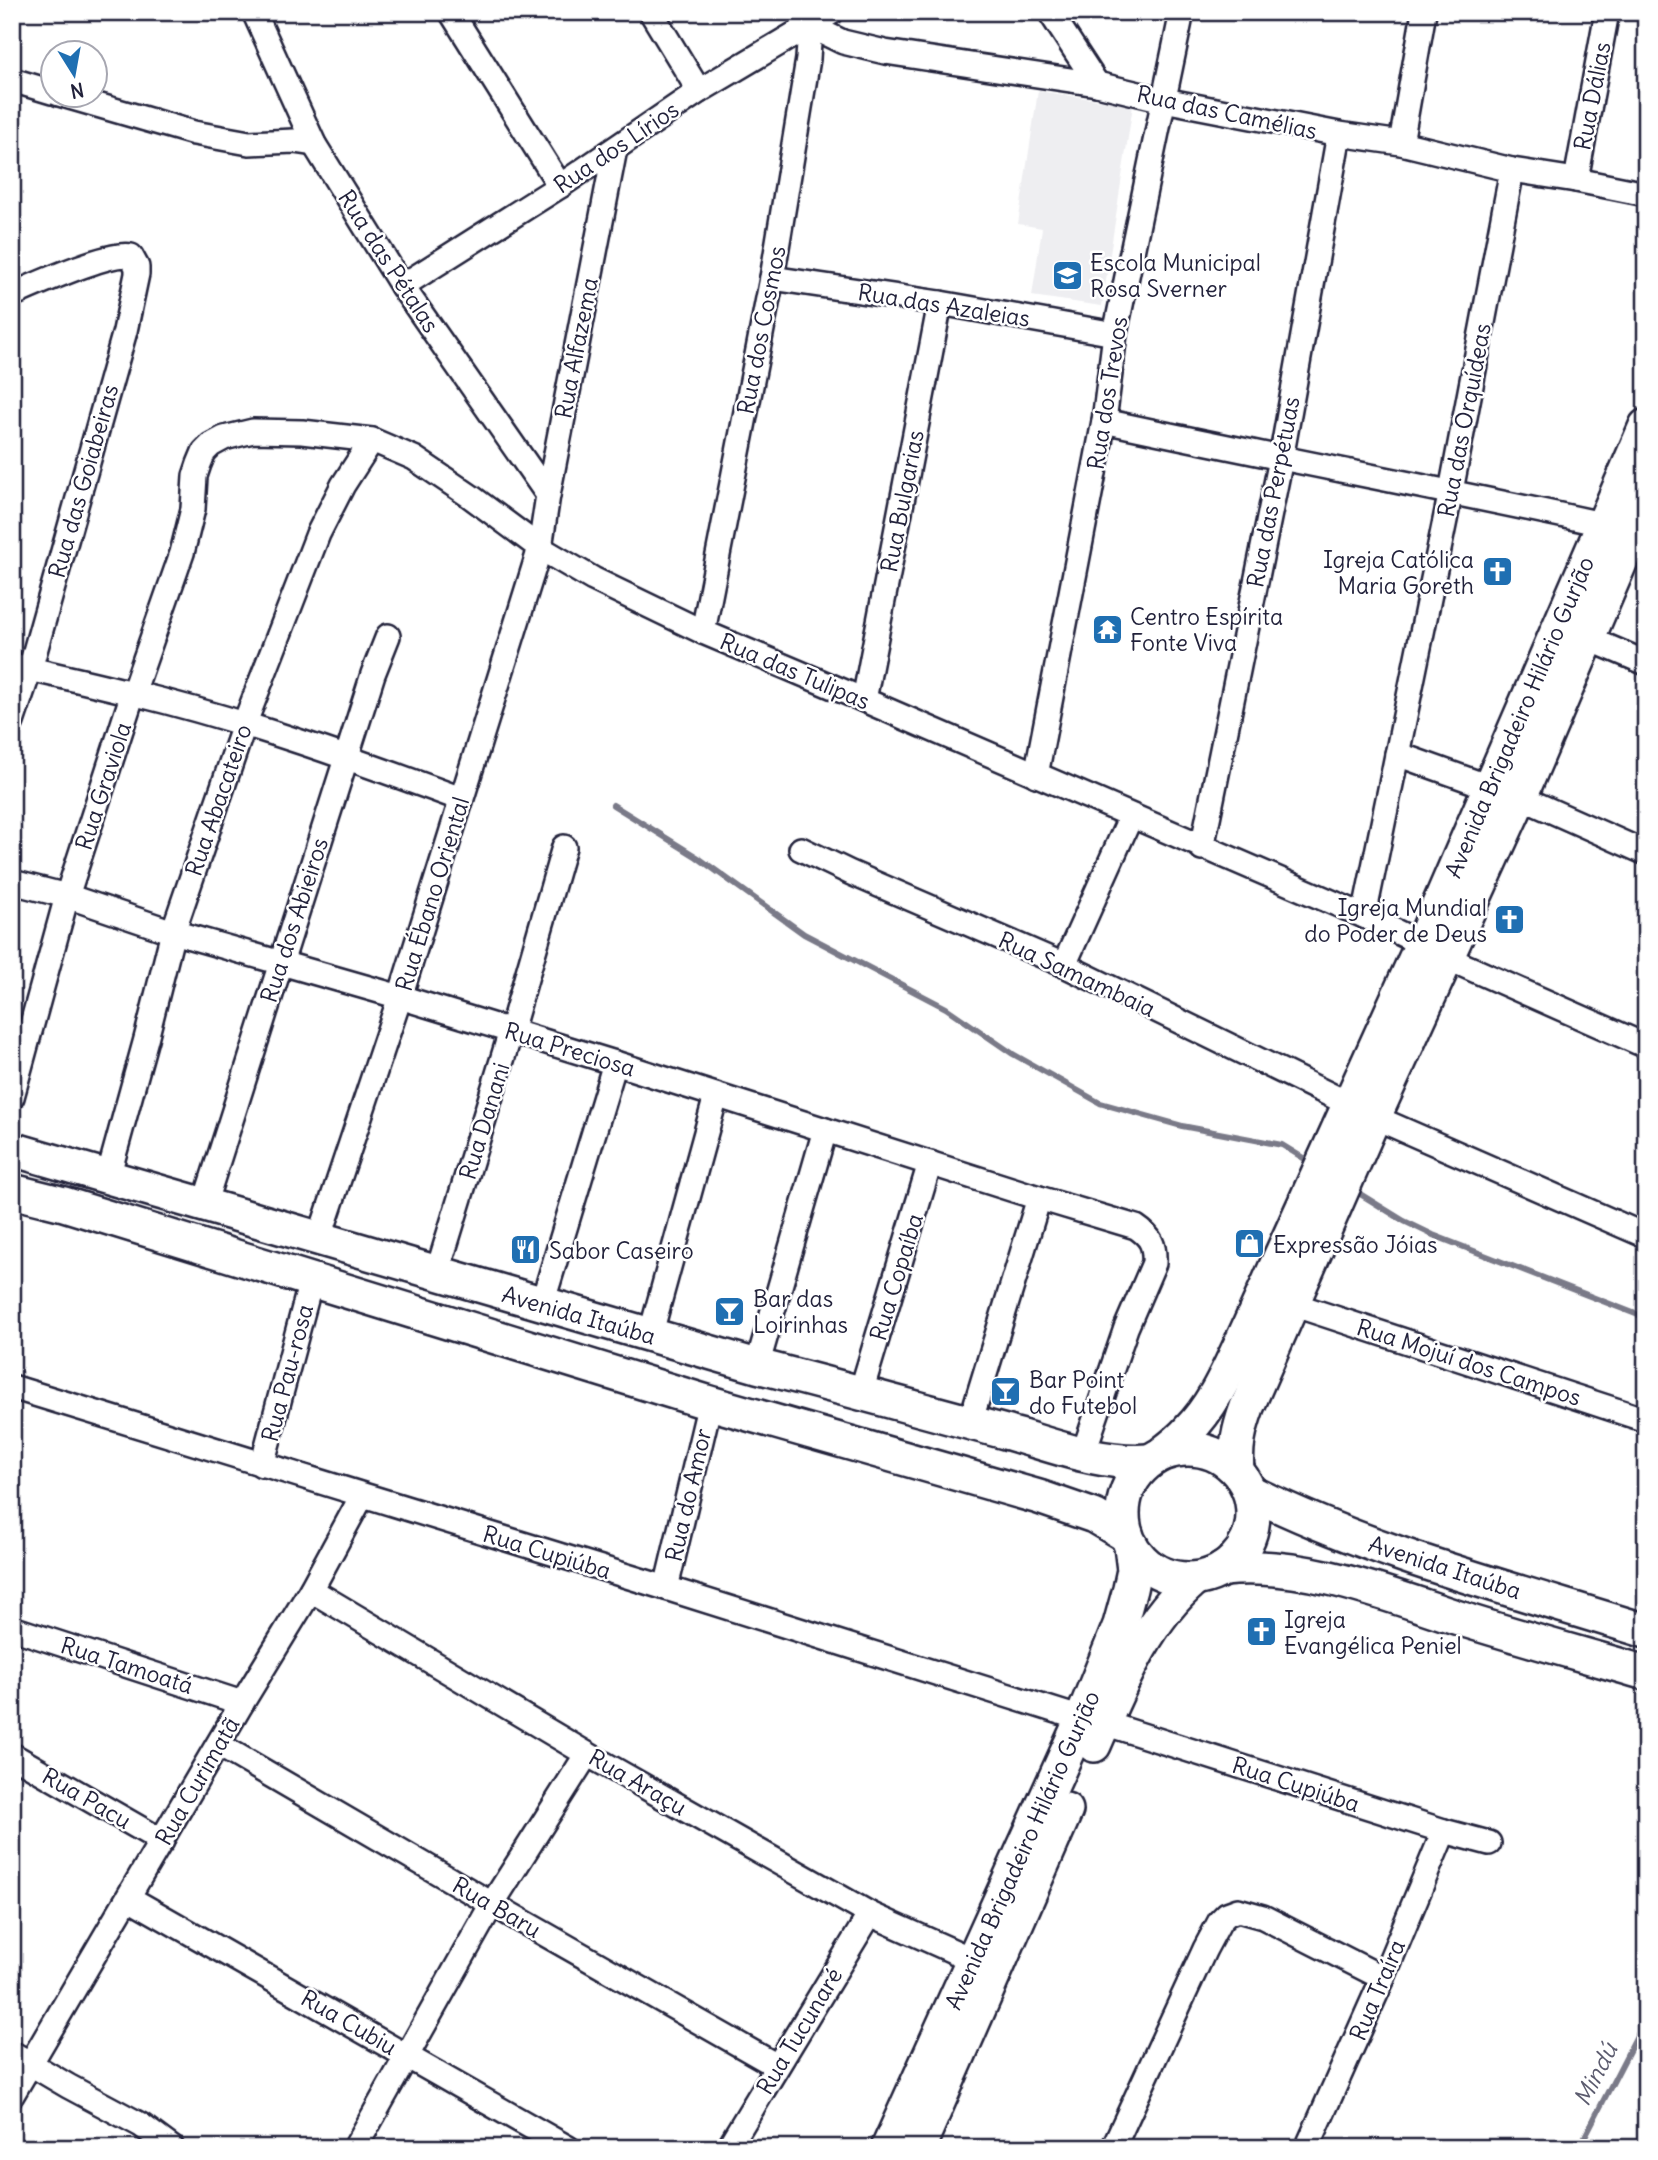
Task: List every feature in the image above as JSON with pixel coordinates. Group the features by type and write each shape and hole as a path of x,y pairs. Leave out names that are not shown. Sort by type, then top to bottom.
{"street":[{"name":"Rua das Pétalas","path":"254,12 314,144 402,286 548,495"},
{"path":"451,12 560,186"},
{"path":"651,12 699,91"},
{"name":"Rua dos Lírios","path":"402,286 560,186 699,91 832,12"},
{"path":"1050,12 1097,84"},
{"name":"Rua dos Trevos","path":"1036,775 1104,421 1115,334 1182,12"},
{"path":"1401,144 1424,12"},
{"name":"Rua Dálias","path":"1576,180 1607,12"},
{"name":"Rua das Camélias","path":"810,26 843,42 885,52 1097,84 1339,135 1401,144 1512,170 1646,194"},
{"name":"Rua dos Cosmos","path":"703,632 772,278 808,60 810,26"},
{"path":"12,80 38,88"},
{"path":"107,108 194,133 249,144 294,141 314,144"},
{"name":"Rua das Perpétuas","path":"1202,848 1281,459 1339,135"},
{"name":"Rua Alfazema","path":"540,548 615,149"},
{"name":"Rua das Orquídeas","path":"1364,916 1451,491 1512,170"},
{"name":"Rua das Goiabeiras","path":"12,295 112,257 126,255 134,261 136,274 132,299 99,430 21,667 12,722"},
{"name":"Rua das Azaleias","path":"772,278 940,303 1115,334"},
{"name":"Rua Bulgarias","path":"864,700 940,303"},
{"path":"1104,421 1602,524"},
{"name":"Avenida Brigadeiro Hilário Gurjão","path":"1156,1457 1189,1430 1220,1387 1362,1111 1504,792 1602,524 1646,426"},
{"name":"Rua das Tulipas","path":"195,476 204,452 224,438 236,434 253,431 302,432 372,440 414,458 540,548 593,579 703,632 1364,916 1434,951 1646,1046"},
{"name":"Rua Abacateiro","path":"108,1177 173,932 244,725 318,534 343,485 372,440"},
{"name":"Rua Graviola","path":"12,1097 67,896 182,553 192,509 195,476"},
{"name":"Avenida Brigadeiro Hilário Gurjão","path":"1504,792 1587,638 1646,502"},
{"name":"Rua Ébano Oriental","path":"319,1239 400,997 540,548"},
{"name":"Rua dos Abieiros","path":"204,1205 346,757 388,636"},
{"path":"1587,638 1646,663"},
{"path":"21,667 133,693 244,725 346,757 461,799"},
{"path":"1397,754 1504,792 1646,853"},
{"path":"1064,965 1131,816"},
{"name":"Rua Danani","path":"437,1273 564,847"},
{"name":"Rua Samambaia","path":"801,849 1064,965 1362,1111 1646,1236"},
{"name":"Rua Preciosa","path":"12,881 67,896 173,932 400,997 615,1063 1136,1227 1147,1234 1154,1254 1154,1263 1126,1328 1083,1454"},
{"path":"541,1304 615,1063"},
{"path":"650,1336 716,1096"},
{"name":"Avenida Brigadeiro Hilário Gurjão","path":"1243,1481 1235,1452 1237,1437 1247,1407 1292,1304 1362,1111"},
{"path":"757,1366 825,1130"},
{"name":"Avenida Itaúba","path":"12,1149 650,1336 1083,1454 1123,1462 1156,1457"},
{"name":"Rua Copaíba","path":"861,1392 930,1163"},
{"path":"64,1205 74,1167"},
{"name":"Avenida Itaúba","path":"13,1192 64,1205 710,1403 1039,1497 1094,1516 1128,1541"},
{"path":"970,1423 1039,1198"},
{"name":"Rua Pau-rosa","path":"262,1465 311,1281"},
{"name":"Rua Mojuí dos Campos","path":"1292,1304 1646,1420"},
{"name":"Rua Cupiúba","path":"12,1387 1489,1843"},
{"name":"Rua do Amor","path":"666,1588 710,1403"},
{"path":"1187,1449 1210,1453 1225,1460 1243,1481 1254,1514 1250,1535 1239,1555 1209,1574 1180,1579 1165,1575 1140,1559 1128,1541 1122,1515 1125,1495 1134,1476 1156,1457 1187,1449"},
{"name":"Avenida Itaúba","path":"1243,1481 1296,1514 1354,1538 1646,1631"},
{"name":"Rua Curimatã","path":"12,2095 21,2059 129,1898 311,1590 362,1496"},
{"name":"Avenida Brigadeiro Hilário Gurjão","path":"918,2148 1093,1721 1134,1570 1128,1541"},
{"name":"Avenida Itaúba","path":"1209,1574 1248,1566 1273,1567 1318,1576 1376,1591 1646,1674"},
{"name":"Avenida Brigadeiro Hilário Gurjão","path":"888,2148 973,1960 1093,1721 1167,1607 1180,1592 1209,1574"},
{"path":"1482,1625 1495,1584"},
{"name":"Rua Araçu","path":"311,1590 587,1754 870,1914 973,1960"},
{"path":"1521,1637 1534,1596"},
{"name":"Rua Tamoatá","path":"12,1628 242,1703"},
{"name":"Rua Baru","path":"219,1745 777,2066"},
{"path":"355,2148 492,1904 587,1754"},
{"name":"Rua Pacu","path":"12,1755 162,1841"},
{"name":"Rua Traíra","path":"1307,2148 1383,1978 1444,1831"},
{"name":"Rua Cubiu","path":"129,1898 568,2148"},
{"path":"1113,2148 1205,1950 1220,1921 1227,1914 1238,1910 1263,1917 1383,1978"},
{"name":"Rua Tucunaré","path":"727,2148 870,1914"},
{"path":"21,2059 141,2125 172,2148"}],"shaded area":[{"path":"1038,91 1133,105 1102,306 1032,296 1042,228 1018,224"}],"waterway":[{"path":"613,805 697,857 804,934 946,1008 1013,1054 1100,1103 1182,1126 1282,1145 1313,1164"},
{"path":"1352,1189 1404,1221 1433,1235 1646,1318"},
{"name":"Mindú","path":"1579,2148 1646,2018"}],"place":[{"name":"Escola Municipal Rosa Sverner","path":"1067,275"},
{"name":"Igreja Católica Maria Goreth","path":"1497,572"},
{"name":"Centro Espírita Fonte Viva","path":"1107,629"},
{"name":"Igreja Mundial do Poder de Deus","path":"1510,920"},
{"name":"Expressão Jóias","path":"1250,1244"},
{"name":"Sabor Caseiro","path":"526,1250"},
{"name":"Bar das Loirinhas","path":"730,1311"},
{"name":"Bar Point do Futebol","path":"1006,1392"},
{"name":"Igreja Evangélica Peniel","path":"1261,1632"}]}
